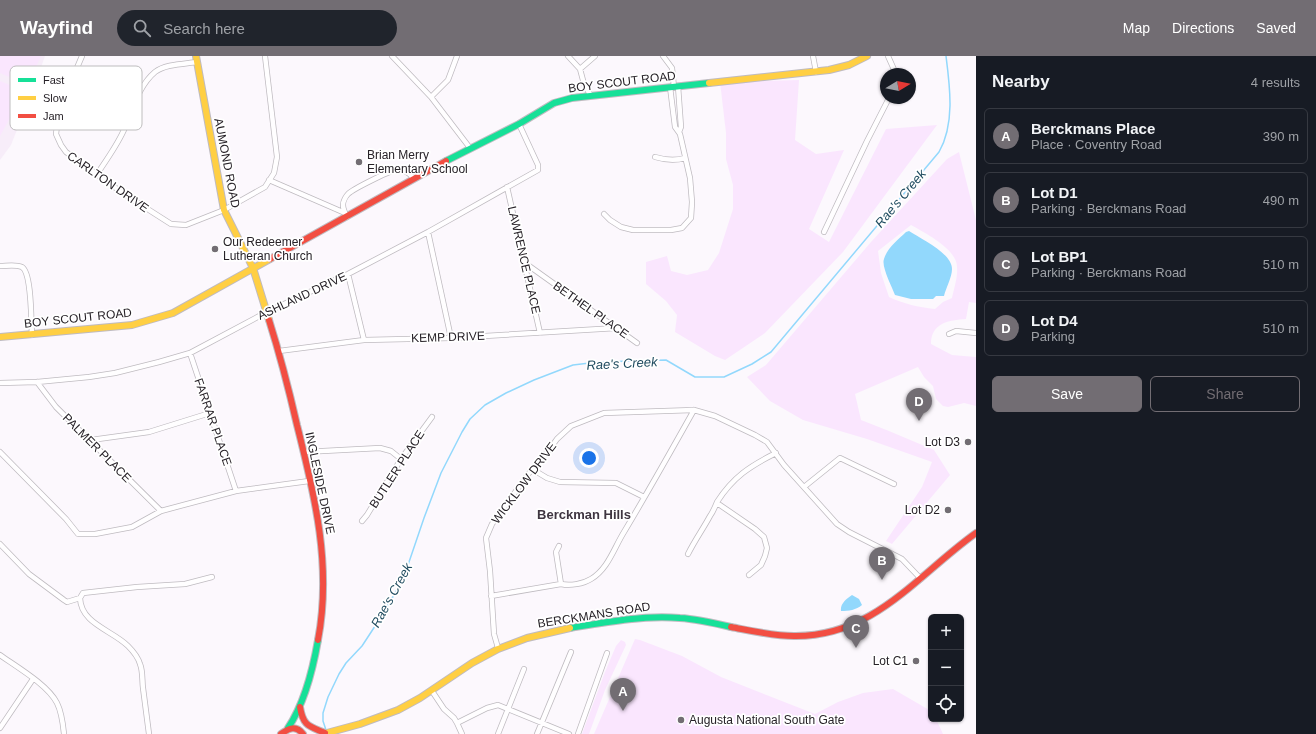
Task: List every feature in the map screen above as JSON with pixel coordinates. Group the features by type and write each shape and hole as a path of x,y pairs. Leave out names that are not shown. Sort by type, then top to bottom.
{"street":[{"name":"CARLTON DRIVE","path":"78,66 82,56"},
{"path":"265,56 277,157 274,173 269,180 346,215"},
{"path":"392,56 431,97 470,148"},
{"path":"431,97 448,80 457,56"},
{"path":"568,56 580,69 584,84 591,96"},
{"path":"580,69 596,56"},
{"path":"604,214 621,227 633,230 671,230 682,228 691,218 692,202 690,178 679,132 675,127 672,68 663,56"},
{"path":"814,56 816,72"},
{"name":"BOY SCOUT ROAD","path":"0,337 132,325 173,313 346,215 470,148 519,124 554,103 572,98 816,72 844,67 867,56"},
{"path":"888,56 893,68"},
{"path":"142,88 144,84 156,71 196,59"},
{"name":"AUMOND ROAD","path":"196,59 224,210 254,268"},
{"path":"674,87 682,127 679,132"},
{"path":"824,232 866,141 886,104"},
{"name":"ASHLAND DRIVE","path":"0,383 37,382 115,373 190,353 267,312 348,274 428,232 538,170 538,165 519,124"},
{"name":"CARLTON DRIVE","path":"56,130 56,134 66,152 124,194 171,224 186,225 224,210 265,187 269,180"},
{"path":"97,174 123,130"},
{"path":"655,157 664,160 685,158"},
{"path":"346,215 343,203 349,193 387,172 396,170 404,171 411,175 414,179"},
{"name":"LAWRENCE PLACE","path":"507,187 540,333"},
{"path":"428,232 451,338"},
{"name":"BETHEL PLACE","path":"525,263 637,343"},
{"path":"0,266 15,265 27,272 32,335"},
{"name":"INGLESIDE DRIVE","path":"254,268 279,351 304,452 321,536 324,590 315,658 300,705 298,718 301,732"},
{"path":"348,274 364,340"},
{"name":"KEMP DRIVE","path":"279,351 364,340 451,338 617,328"},
{"path":"948,334 956,331 976,333"},
{"name":"FARRAR PLACE","path":"190,353 236,491"},
{"name":"PALMER PLACE","path":"37,382 56,407 161,511"},
{"path":"491,596 561,584 569,586 590,580 600,571 609,560 616,545 694,410"},
{"name":"WICKLOW DRIVE","path":"498,648 494,634 490,571 486,538 492,524 532,469 549,450 557,438 571,426 588,418 604,413 694,410 715,416 755,435 767,442 837,524 849,532 902,559 921,579"},
{"path":"91,440 149,432 210,413"},
{"name":"BUTLER PLACE","path":"362,521 401,459 432,417"},
{"path":"304,452 380,448 391,451 401,459"},
{"path":"0,452 61,514 78,534 95,534 132,527 161,511 236,491 309,481"},
{"path":"688,554 717,503 730,485 753,464 776,453"},
{"path":"804,487 840,458 894,484"},
{"path":"532,469 547,478 560,482 616,483 644,497"},
{"path":"717,503 756,529 764,537 767,548 762,565 749,575"},
{"name":"BERCKMANS ROAD","path":"284,732 293,727 301,732 323,733 346,728 381,717 400,709 498,648 526,637 550,631 656,616 692,620 785,637 812,636 844,629 867,619 894,602 976,533"},
{"path":"0,544 29,574 67,602 80,598 84,593 137,587 185,584 212,577"},
{"path":"559,546 556,552 561,584"},
{"path":"80,598 80,605 85,615 91,621 127,645 134,653 140,664 145,710 150,734"},
{"path":"537,734 571,652"},
{"path":"578,734 607,653"},
{"path":"0,655 51,694 62,717 64,734"},
{"path":"498,734 524,669"},
{"path":"0,728 33,679"},
{"path":"432,690 444,709 458,723 462,734"},
{"path":"300,705 301,715 304,722 310,728 323,733"},
{"name":"INGLESIDE DRIVE","path":"284,732 300,705"},
{"path":"458,723 487,708 498,705 568,734"}],"shaded area":[{"path":"0,56 45,56 41,66 10,66 10,130 17,130 11,145 0,160"},
{"path":"0,56 41,56 37,66 10,66 10,77 0,73"},
{"path":"799,80 795,140 816,154 844,150 809,229 829,242 886,129 937,125 843,252 765,333 725,360 715,356 675,332 677,315 666,301 646,284 646,262 667,256 671,271 687,275 708,270 719,253 733,209 733,185 726,159 726,133 720,82"},
{"path":"0,81 10,85 10,118 0,136"},
{"path":"959,152 976,220 976,303 969,302 966,319 953,320 938,327 934,331 931,344 952,355 976,357 976,406 964,403 948,407 943,406 936,399 933,386 924,377 918,367 855,394 861,420 934,450 950,475 892,544 886,541 922,487 932,462 867,439 803,420 770,401 747,377 766,365 871,242 947,159","holes":["911,225 939,242 952,254 956,260 957,275 952,298 943,302 935,309 911,305 889,297 881,273 878,251"]},
{"path":"635,639 682,656 721,677 815,714 838,702 863,693 893,689 928,709 928,722 937,722 943,734 594,734"},
{"path":"621,640 625,642 626,645 605,690 589,734 582,734 605,672 616,646"}],"water":[{"path":"909,231 942,252 951,263 952,272 944,296 936,296 933,299 911,299 895,295 883,262 888,251 906,232"},
{"path":"852,595 859,599 862,605 852,610 841,611 842,604"}],"waterway":[{"name":"Rae's Creek","path":"326,730 323,721 323,713 328,697 346,663 362,646 398,588 408,565 441,473 470,419 485,405 506,393 573,365 598,362 666,360 695,377 724,377 752,364 771,352 939,152 947,130 950,105 946,56"}],"traffic: fast":[{"path":"446,161 519,124 554,103 572,98 709,83"},
{"path":"570,628 597,623 652,617 693,619 731,627"},
{"path":"288,728 299,708 307,686 318,640"}],"traffic: slow":[{"path":"196,56 224,210 253,268 269,320"},
{"path":"709,83 829,70 849,65 867,56"},
{"path":"0,337 132,325 173,313 270,259"},
{"path":"323,734 360,724 398,710 420,698 472,663 498,649 527,638 570,628"}],"traffic: jam":[{"path":"270,259 446,161"},
{"path":"269,320 304,452 320,532 323,586 322,613 318,640"},
{"path":"731,627 770,634 794,636 822,634 848,626 871,615 893,601 976,533"},
{"path":"300,707 305,722 315,729 325,733"},
{"path":"281,734 292,728 298,729 303,734"}],"place":[{"name":"Brian Merry Elementary School","path":"359,162"},
{"name":"Our Redeemer Lutheran Church","path":"215,249"},
{"name":"Lot D4","path":"919,421"},
{"name":"Lot D3","path":"968,442"},
{"name":"Lot D2","path":"948,510"},
{"name":"Lot D1","path":"882,580"},
{"name":"Lot BP1","path":"856,648"},
{"name":"Lot C1","path":"916,661"},
{"name":"Berckmans Place","path":"623,711"},
{"name":"Augusta National South Gate","path":"681,720"}],"district":[{"name":"Berckman Hills","path":"584,514"}]}
